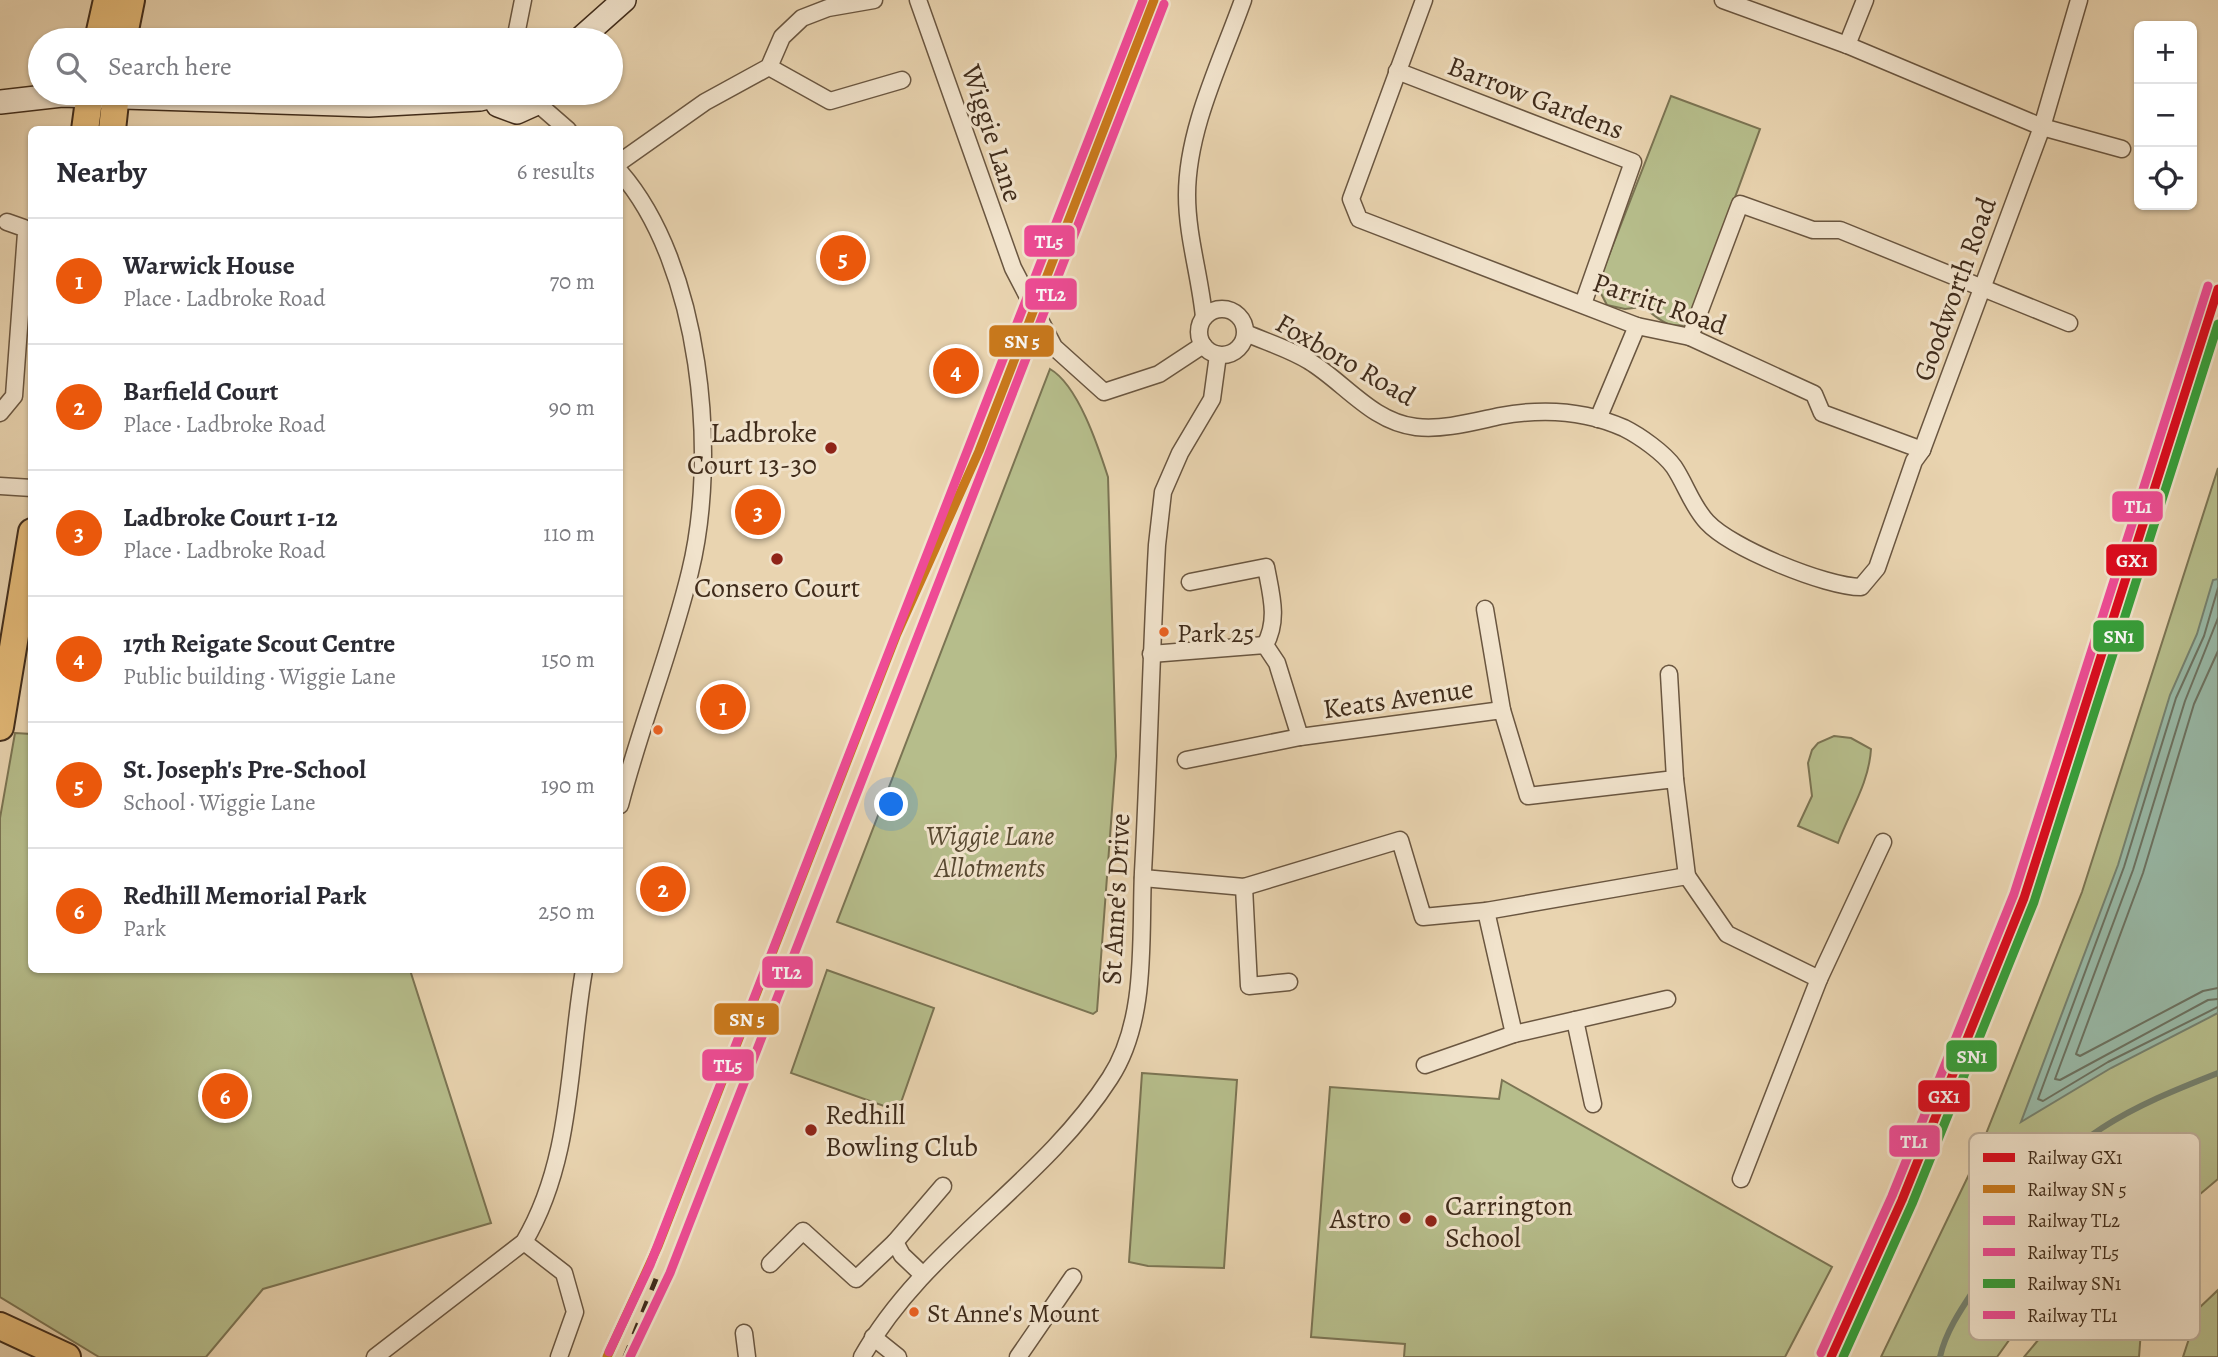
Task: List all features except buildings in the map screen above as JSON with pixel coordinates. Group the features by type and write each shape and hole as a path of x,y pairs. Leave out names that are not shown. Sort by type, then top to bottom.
{"main road":[{"path":"101,28 107,0"},
{"path":"125,28 131,0"},
{"path":"85,126 88,105"},
{"path":"112,126 115,105"},
{"path":"0,727 26,614 28,587"},
{"path":"0,1326 67,1357"},
{"path":"0,1345 27,1357"}],"street":[{"path":"517,28 523,0"},
{"path":"592,28 624,0"},
{"path":"623,160 705,102 769,67 782,37 802,18 828,8 874,0"},
{"name":"Wiggie Lane","path":"918,0 935,39 991,212 1013,268 1054,346 1104,393 1150,378 1203,345"},
{"path":"1204,317 1200,277 1191,244 1187,176 1196,135 1243,0"},
{"path":"1397,71 1424,0"},
{"path":"1723,0 1847,45 2042,127 2122,149"},
{"path":"1847,45 1865,0"},
{"name":"Goodworth Road","path":"1861,587 1877,568 1914,461 1922,450 1982,289 2042,127 2079,0"},
{"path":"769,67 830,101 902,80"},
{"name":"Parritt Road","path":"1397,71 1351,199 1355,212 1366,224 1637,326 1690,337 1814,394 1822,414 1922,450"},
{"name":"Barrow Gardens","path":"1397,71 1633,162 1583,304"},
{"path":"0,103 28,99"},
{"path":"502,105 506,110 517,112 528,105"},
{"path":"545,105 564,126"},
{"path":"623,176 643,204 659,235 680,296 698,388 702,473 691,572 623,795"},
{"path":"1690,337 1741,204 1813,230 1840,230 2069,323"},
{"path":"0,413 14,396 26,233 24,228 7,222"},
{"path":"1217,309 1235,312 1244,323 1246,332 1235,352 1218,355 1203,345 1199,327 1204,317 1217,309"},
{"path":"1598,419 1637,326"},
{"name":"Foxboro Road","path":"1246,332 1310,361 1349,394 1386,417 1414,427 1446,427 1503,416 1559,410 1626,429 1673,465 1707,522 1730,539 1809,576 1845,587 1861,587"},
{"name":"St Anne's Drive","path":"862,1357 873,1337 923,1275 1042,1161 1085,1112 1112,1076 1133,1027 1143,878 1151,654 1163,492 1180,453 1212,399 1218,355"},
{"path":"0,486 28,488"},
{"path":"1151,654 1265,645 1273,631 1273,604 1266,567 1190,582"},
{"name":"Keats Avenue","path":"1485,609 1502,710 1528,796 1675,779"},
{"name":"Keats Avenue","path":"1265,645 1277,663 1300,737"},
{"path":"1669,674 1675,779 1688,876 1727,934 1819,979"},
{"name":"Keats Avenue","path":"1186,760 1300,737 1502,710"},
{"path":"1143,878 1244,887 1399,840 1423,917 1486,911 1688,876"},
{"path":"1741,1179 1819,979 1883,842"},
{"path":"1244,887 1249,986 1289,982"},
{"path":"1486,911 1514,1034"},
{"path":"375,1357 524,1242 553,1182 564,1125 584,973"},
{"path":"1425,1065 1514,1034 1667,999"},
{"path":"1575,1020 1593,1104"},
{"path":"770,1264 803,1231 856,1279 895,1242 943,1186"},
{"path":"524,1242 564,1273 575,1312 559,1357"},
{"path":"895,1242 902,1255 923,1275"},
{"path":"1018,1357 1073,1277"},
{"path":"744,1333 747,1357"},
{"path":"873,1337 898,1357"}],"green space":[{"path":"1671,96 1760,129 1689,323 1675,326 1663,322 1642,307 1625,309 1607,305 1597,286"},
{"name":"Wiggie Lane Allotments","path":"1050,369 1060,377 1078,402 1093,433 1108,477 1116,756 1097,1011 1093,1014 837,922"},
{"path":"2218,468 2218,1179 2200,1194 2200,1133 1986,1133 2082,892"},
{"path":"15,733 28,734 28,973 411,973 491,1223 263,1289 206,1357 99,1357 0,1297 0,818"},
{"path":"1834,736 1851,738 1871,749 1867,774 1838,843 1798,826 1812,796 1808,763 1812,750 1818,743"},
{"path":"827,970 934,1008 898,1111 791,1073"},
{"path":"1142,1073 1237,1080 1224,1268 1148,1266 1129,1262"},
{"name":"Carrington School","path":"1502,1080 1832,1267 1785,1357 1404,1357 1405,1344 1311,1337 1330,1087 1499,1099"},
{"path":"1969,1174 1969,1340 2009,1340 1997,1357 1881,1357"},
{"path":"2218,1290 2218,1357 2183,1357 2189,1340 2200,1340 2200,1307"},
{"path":"2038,1340 2140,1340 2139,1357 2024,1357"}],"water":[{"path":"2218,579 2218,1013 2111,1068 2021,1122 2118,865 2170,695 2197,634 2213,580"}],"waterway":[{"path":"2095,1133 2157,1098 2218,1073"},
{"path":"1940,1357 1954,1322 1969,1298"}],"railway":[{"path":"625,1357 660,1269"}],"rail line":[{"name":"TL5","path":"609,1352 650,1265 1143,0"},
{"name":"TL2","path":"630,1357 670,1273 1164,4"},
{"name":"TL1","path":"1821,1353 1892,1196 2014,894 2208,286"},
{"name":"GX1","path":"1831,1357 1902,1200 2024,898 2218,289"},
{"name":"SN1","path":"1843,1357 1912,1204 2034,902 2218,324"}],"transit line":[{"path":"607,1357 658,1246 896,636 979,451 1154,0"}],"place":[{"name":"St. Joseph's Pre-School","path":"843,258"},
{"name":"17th Reigate Scout Centre","path":"956,371"},
{"name":"Ladbroke Court 13-30","path":"831,448"},
{"name":"Ladbroke Court 1-12","path":"758,512"},
{"name":"Consero Court","path":"777,559"},
{"name":"Park 25","path":"1164,632"},
{"name":"Warwick House","path":"723,707"},
{"name":"Barfield Court","path":"663,889"},
{"name":"Redhill Memorial Park","path":"225,1096"},
{"name":"Redhill Bowling Club","path":"811,1130"},
{"name":"Astro","path":"1405,1218"},
{"name":"Carrington School","path":"1431,1221"},
{"name":"St Anne's Mount","path":"914,1312"}]}
